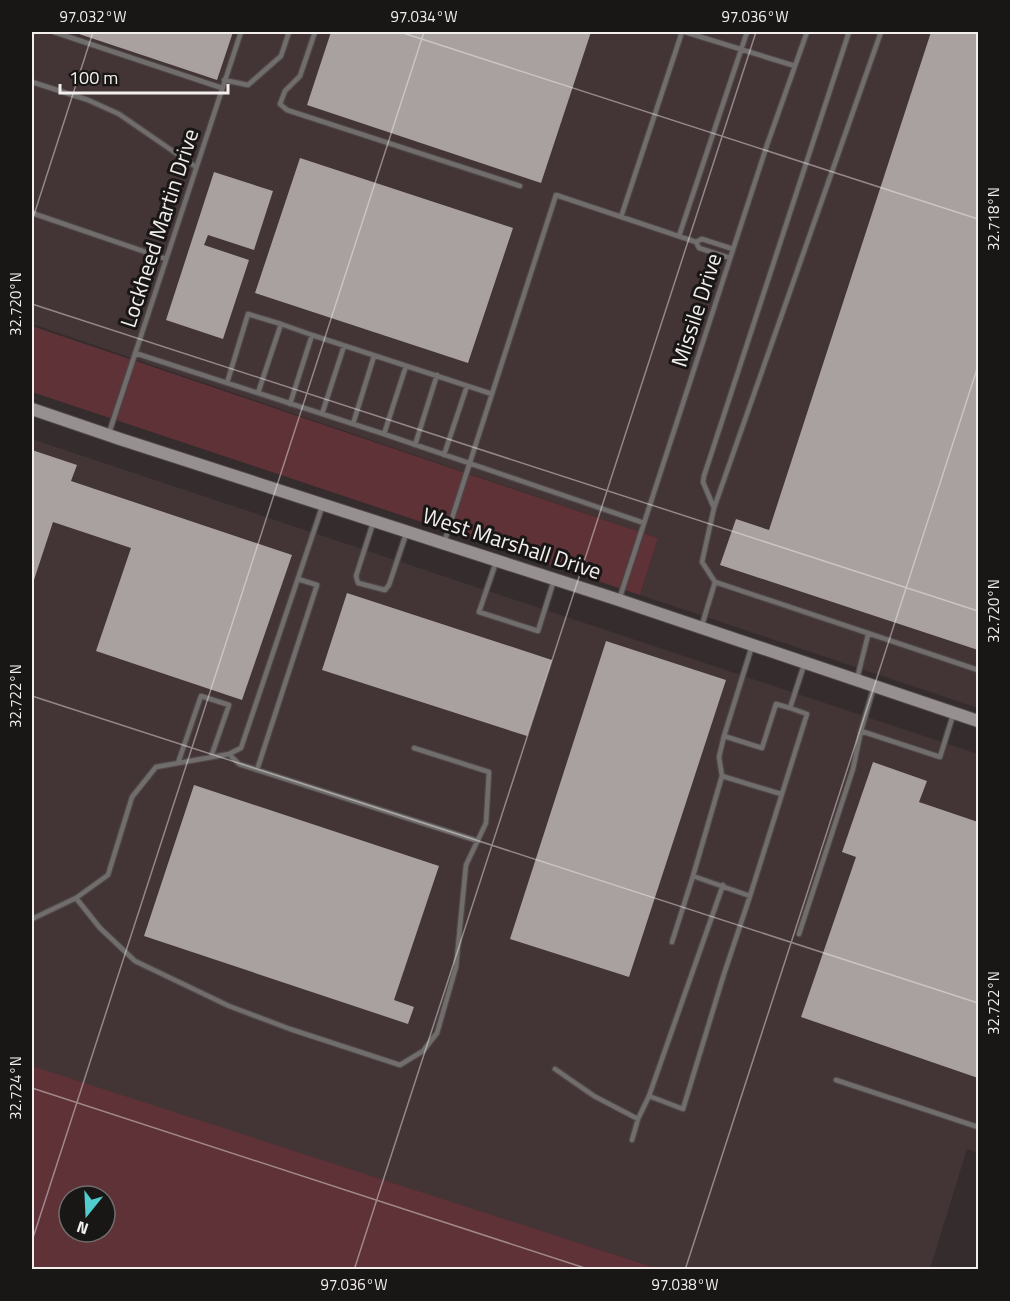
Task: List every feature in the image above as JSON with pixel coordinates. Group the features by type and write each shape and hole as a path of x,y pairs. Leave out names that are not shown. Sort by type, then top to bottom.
{"main road":[{"name":"West Marshall Drive","path":"32,409 108,436 620,600 978,721"}],"lane":[{"path":"54,32 222,88"},
{"name":"Lockheed Martin Drive","path":"108,436 241,32"},
{"path":"225,81 248,85 281,56 289,32"},
{"path":"315,32 300,76 285,91 280,104 287,110 520,186"},
{"path":"621,217 683,32 795,66"},
{"path":"679,236 747,32"},
{"name":"Missile Drive","path":"620,600 730,258 807,32"},
{"path":"714,508 703,482 704,476 849,32"},
{"path":"880,32 714,508 702,562 715,582 978,670"},
{"path":"32,82 88,100 119,114 196,167"},
{"path":"444,543 556,195 696,242 699,248 730,258"},
{"path":"32,213 166,259"},
{"path":"696,242 702,239 733,249"},
{"path":"227,383 248,314 492,394"},
{"path":"258,393 280,324"},
{"path":"290,404 312,335"},
{"path":"322,414 344,346"},
{"path":"135,353 384,434 645,523"},
{"path":"353,424 374,356"},
{"path":"384,434 406,366"},
{"path":"415,445 437,375"},
{"path":"444,455 467,386"},
{"path":"32,919 76,898 108,875 132,797 156,767 229,754 242,748 322,504"},
{"path":"374,521 356,576 358,583 366,586 385,590 389,585 407,531"},
{"path":"496,561 479,612 538,631 554,580"},
{"path":"257,770 317,585 298,579"},
{"path":"702,628 715,582"},
{"path":"856,680 868,635"},
{"path":"672,942 722,776 719,757 753,645"},
{"path":"790,708 805,663"},
{"path":"799,934 853,769 874,686"},
{"path":"178,763 201,696 229,705 211,757"},
{"path":"649,1096 683,1109 807,714 776,704 762,748 724,736"},
{"path":"861,731 940,757 954,712"},
{"path":"76,898 100,928 135,961 229,1006 290,1029 400,1065 423,1051 437,1033 456,968 466,865 486,823 489,772 414,748"},
{"path":"229,754 239,765 478,841"},
{"path":"722,776 782,794"},
{"path":"693,876 750,896"},
{"path":"632,1140 723,885"},
{"path":"555,1069 594,1096 638,1119"},
{"path":"837,1080 978,1127"}],"shaded area":[{"path":"32,32 978,32 978,708 640,595 658,538 32,324"},
{"path":"32,326 658,538 640,595 32,392"},
{"path":"32,439 978,754 978,1153 967,1149 930,1269 659,1269 32,1067"},
{"path":"32,1066 659,1269 32,1269"}],"building":[{"path":"73,32 233,32 217,80"},
{"path":"331,32 591,32 541,183 307,105"},
{"path":"931,32 978,32 978,650 720,565 736,519 769,530"},
{"path":"300,158 513,228 468,363 255,293"},
{"path":"214,172 273,191 254,250 208,235 204,245 249,260 223,339 166,320"},
{"path":"32,450 77,465 71,481 292,555 242,700 96,651 131,548 53,522 32,586"},
{"path":"347,593 552,660 527,736 322,670"},
{"path":"606,641 726,680 629,977 510,939"},
{"path":"873,762 927,781 919,802 978,822 978,1078 801,1017 856,857 842,852"},
{"path":"194,785 439,866 394,1000 414,1007 408,1024 144,936"}]}
